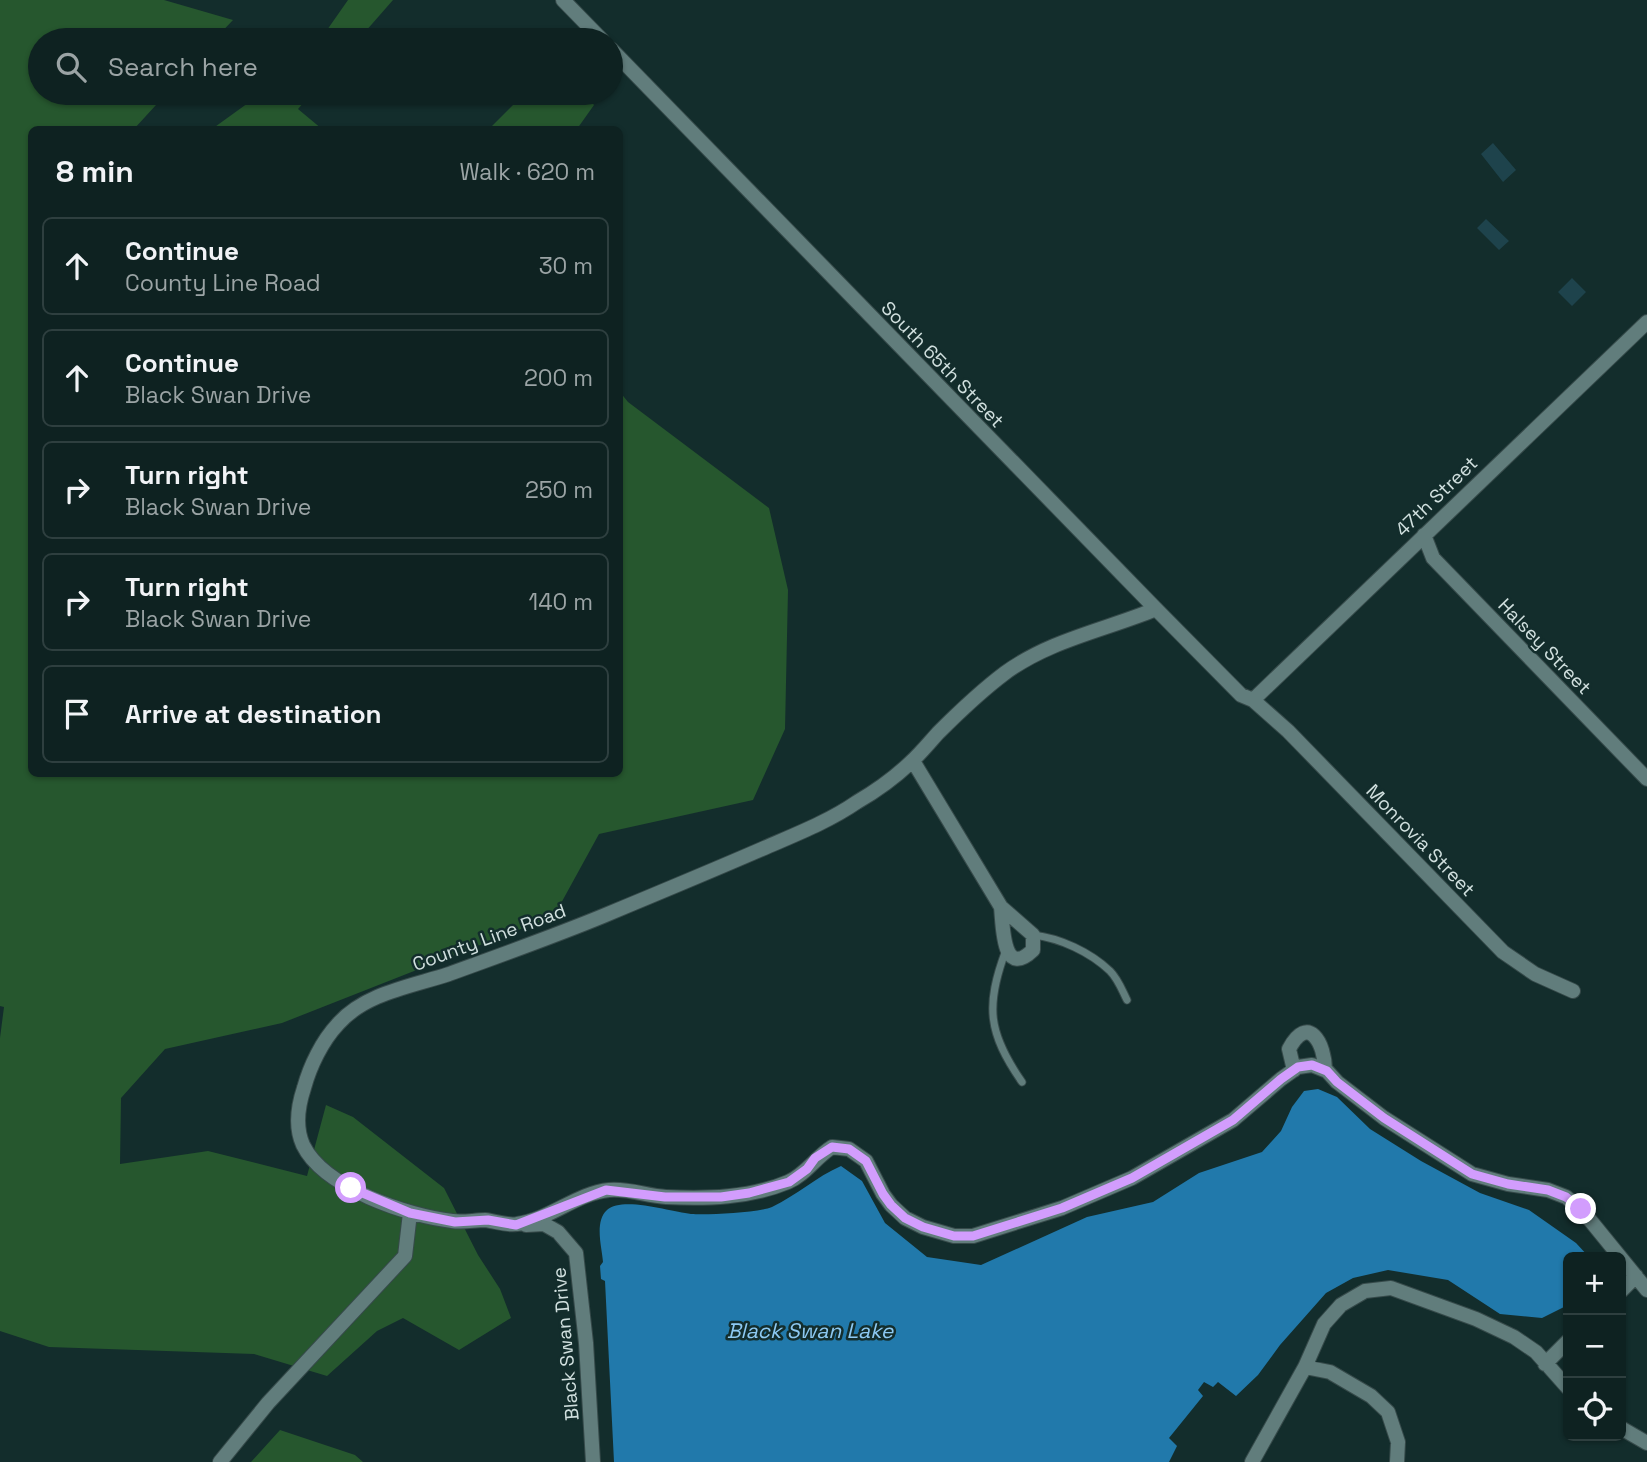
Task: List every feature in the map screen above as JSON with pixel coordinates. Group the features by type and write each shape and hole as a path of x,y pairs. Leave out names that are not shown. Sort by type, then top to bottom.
{"street":[{"path":"564,0 591,28"},
{"name":"South 65th Street","path":"623,61 1156,609 1241,695 1253,699"},
{"name":"47th Street","path":"1253,699 1647,322"},
{"name":"Halsey Street","path":"1424,535 1433,558 1647,779"},
{"name":"County Line Road","path":"410,1213 351,1188 314,1160 302,1143 298,1122 299,1104 308,1074 338,1024 369,1001 591,921 811,828 853,805 913,761 972,700 1033,655 1156,609"},
{"name":"Monrovia Street","path":"1253,699 1288,731 1503,952 1535,974 1573,991"},
{"path":"913,761 1001,908 1033,935 1033,950 1027,956 1019,959 1006,949 1001,908"},
{"path":"1325,1070 1324,1049 1317,1038 1310,1033 1302,1034 1294,1040 1289,1049 1294,1070 1312,1065 1325,1070 1384,1118 1472,1174 1508,1184 1548,1190 1566,1197 1581,1209 1647,1290"},
{"name":"Black Swan Drive","path":"516,1225 606,1190 665,1197 721,1197 749,1193 789,1182 807,1169 815,1158 832,1147 849,1149 866,1161 883,1194 905,1218 923,1227 954,1236 973,1236 1062,1208 1132,1178 1233,1120 1294,1070"},
{"path":"220,1462 268,1404 405,1256 410,1213"},
{"name":"Black Swan Drive","path":"410,1213 455,1222 488,1220 516,1225 544,1224 558,1232 576,1253 586,1343 593,1462"},
{"path":"1626,1285 1636,1276"},
{"path":"1252,1462 1305,1367 1324,1324 1341,1305 1364,1291 1391,1288 1464,1314 1514,1336 1536,1353 1563,1383"},
{"path":"1545,1364 1563,1346"},
{"path":"1305,1367 1330,1372 1371,1396 1388,1412 1398,1442 1397,1462"},
{"path":"1626,1431 1647,1443"}],"lane":[{"path":"1033,935 1052,937 1097,962 1111,972 1127,1000"},
{"path":"1006,949 992,1002 995,1033 1005,1057 1022,1082"}],"green space":[{"path":"0,0 164,0 233,20 225,28 28,28 28,105 156,105 137,126 28,126 28,777 623,777 623,396 769,508 788,590 785,729 753,800 599,834 554,916 282,1023 165,1049 121,1098 120,1164 208,1151 307,1176 326,1105 353,1117 444,1188 478,1255 500,1289 511,1318 459,1350 403,1318 377,1331 327,1376 254,1354 49,1347 0,1331 0,1038 4,1007 0,1006"},
{"path":"348,0 393,0 368,28 328,28"},
{"path":"245,105 302,105 298,109 318,126 216,126"},
{"path":"513,105 594,105 579,126 492,126"},
{"path":"280,1430 355,1455 363,1462 251,1462"}],"water":[{"name":"Black Swan Lake","path":"1318,1089 1337,1097 1370,1129 1421,1161 1480,1193 1529,1210 1576,1243 1584,1252 1563,1252 1563,1308 1542,1318 1500,1314 1448,1280 1388,1270 1353,1278 1326,1293 1280,1345 1258,1375 1236,1396 1218,1382 1213,1387 1204,1382 1198,1390 1203,1396 1169,1438 1177,1446 1169,1462 614,1462 605,1281 601,1279 600,1266 603,1262 600,1228 603,1215 614,1206 647,1206 691,1214 755,1211 772,1207 841,1166 862,1181 885,1223 927,1257 981,1265 1087,1217 1153,1202 1199,1173 1262,1152 1281,1131 1292,1107 1304,1091"}],"building":[{"path":"1493,143 1516,170 1503,182 1481,154"},
{"path":"1486,219 1509,241 1499,250 1477,228"},
{"path":"1572,278 1586,292 1572,306 1558,292"}],"route":[{"path":"351,1188 410,1213 455,1222 488,1220 516,1225 606,1190 665,1197 721,1197 749,1193 789,1182 807,1169 815,1158 832,1147 849,1149 866,1161 883,1194 905,1218 923,1227 954,1236 973,1236 1062,1208 1132,1178 1233,1120 1298,1067 1312,1065 1327,1071 1337,1082 1384,1118 1472,1174 1508,1184 1548,1190 1566,1197 1581,1209"}]}
